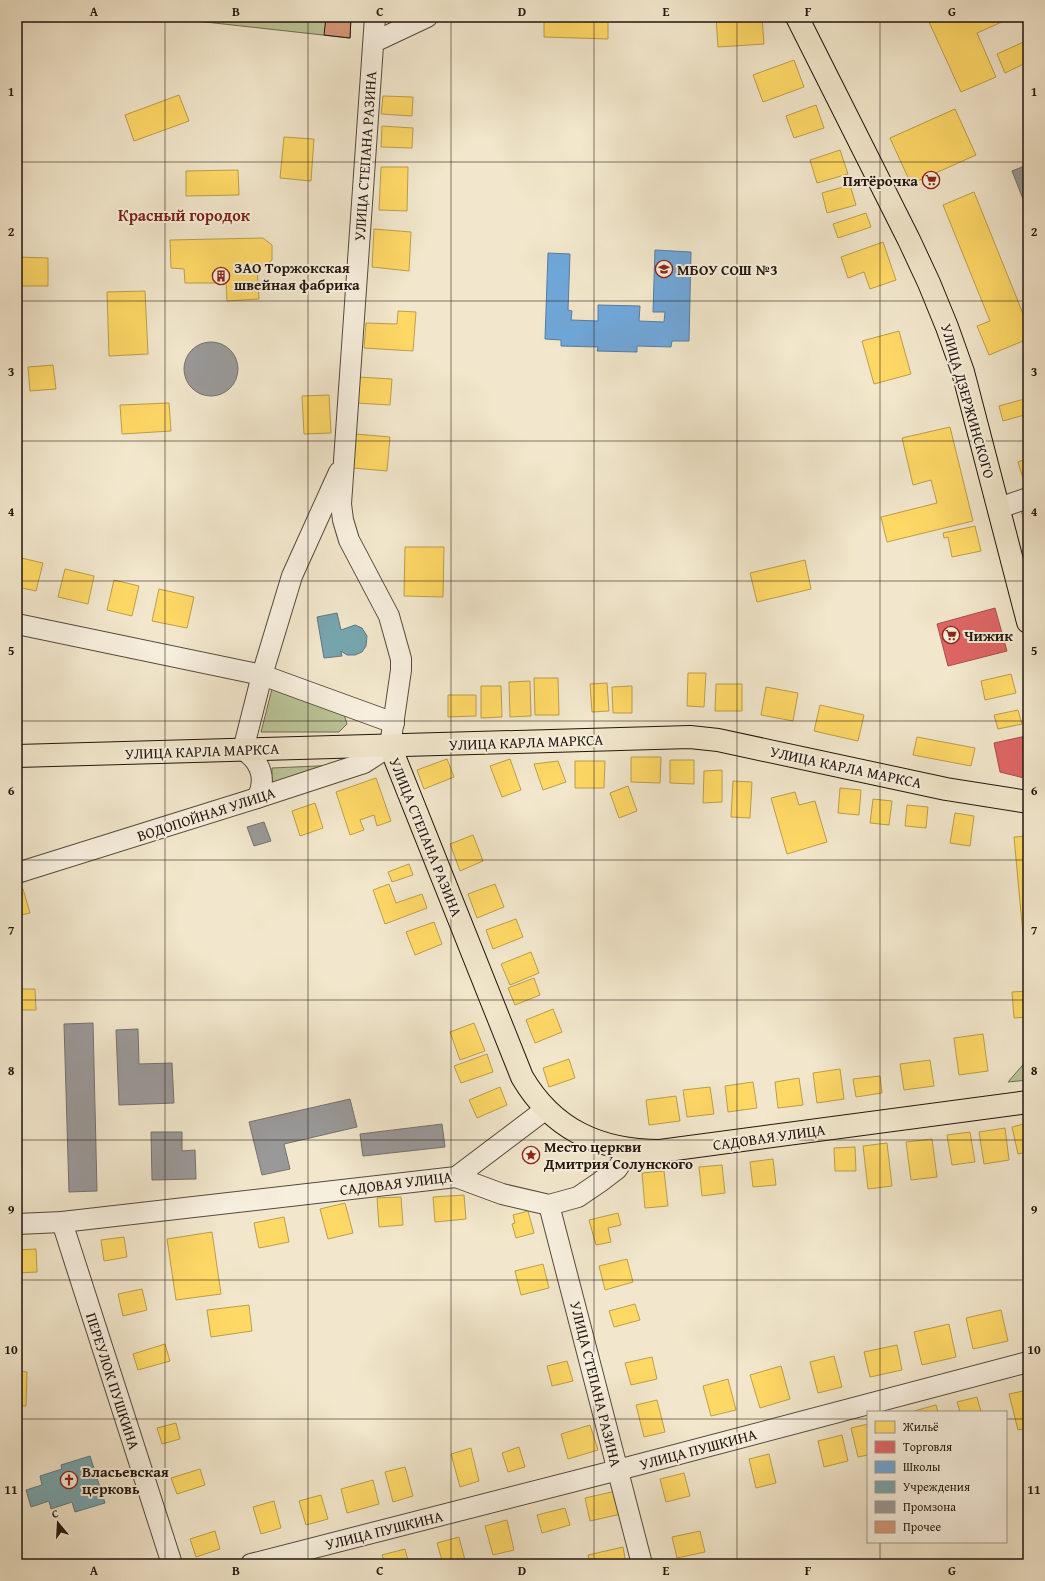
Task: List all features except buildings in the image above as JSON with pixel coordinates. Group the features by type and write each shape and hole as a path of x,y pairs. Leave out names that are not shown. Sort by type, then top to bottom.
{"main road":[{"name":"УЛИЦА ДЗЕРЖИНСКОГО","path":"800,18 910,240 938,305 963,372 1028,622"},
{"name":"УЛИЦА КАРЛА МАРКСА","path":"17,756 700,737 946,788 1028,802"},
{"name":"УЛИЦА СТЕПАНА РАЗИНА","path":"390,746 517,1064 529,1088 546,1109"},
{"name":"САДОВАЯ УЛИЦА","path":"546,1109 556,1118 578,1132 603,1143 630,1149 660,1151 1028,1102"}],"street":[{"name":"УЛИЦА СТЕПАНА РАЗИНА","path":"375,17 341,504 343,520 349,540 389,616 401,659 401,670 390,746"},
{"path":"374,42 427,17"},
{"name":"УЛИЦА СТЕПАНА РАЗИНА","path":"243,750 262,675 292,576 344,462"},
{"path":"999,508 1028,498"},
{"path":"17,624 262,675 394,723"},
{"name":"ВОДОПОЙНАЯ УЛИЦА","path":"17,873 364,763 390,746"},
{"path":"243,750 256,761 261,771 262,782 260,794 257,798"},
{"name":"САДОВАЯ УЛИЦА","path":"17,1224 62,1222 456,1177 546,1109"},
{"path":"456,1177 502,1194 549,1205 578,1197 600,1182 617,1169 630,1149"},
{"name":"УЛИЦА СТЕПАНА РАЗИНА","path":"549,1205 642,1564"},
{"name":"ПЕРЕУЛОК ПУШКИНА","path":"62,1222 172,1564"},
{"name":"УЛИЦА ПУШКИНА","path":"251,1564 618,1470 1028,1362"}],"green space":[{"path":"160,17 351,17 350,38"},
{"path":"272,689 344,714 347,724 339,732 261,732"},
{"path":"340,765 272,786 272,768"},
{"path":"1028,1059 1028,1080 1008,1082"}],"place":[{"name":"Пятёрочка","path":"931,180"},
{"name":"МБОУ СОШ №3","path":"664,269"},
{"name":"ЗАО Торжокская швейная фабрика","path":"221,276"},
{"name":"Чижик","path":"951,635"},
{"name":"Место церкви Дмитрия Солунского","path":"531,1155"},
{"name":"Власьевская церковь","path":"69,1480"}],"district":[{"name":"Красный городок","path":"184,215"}]}
